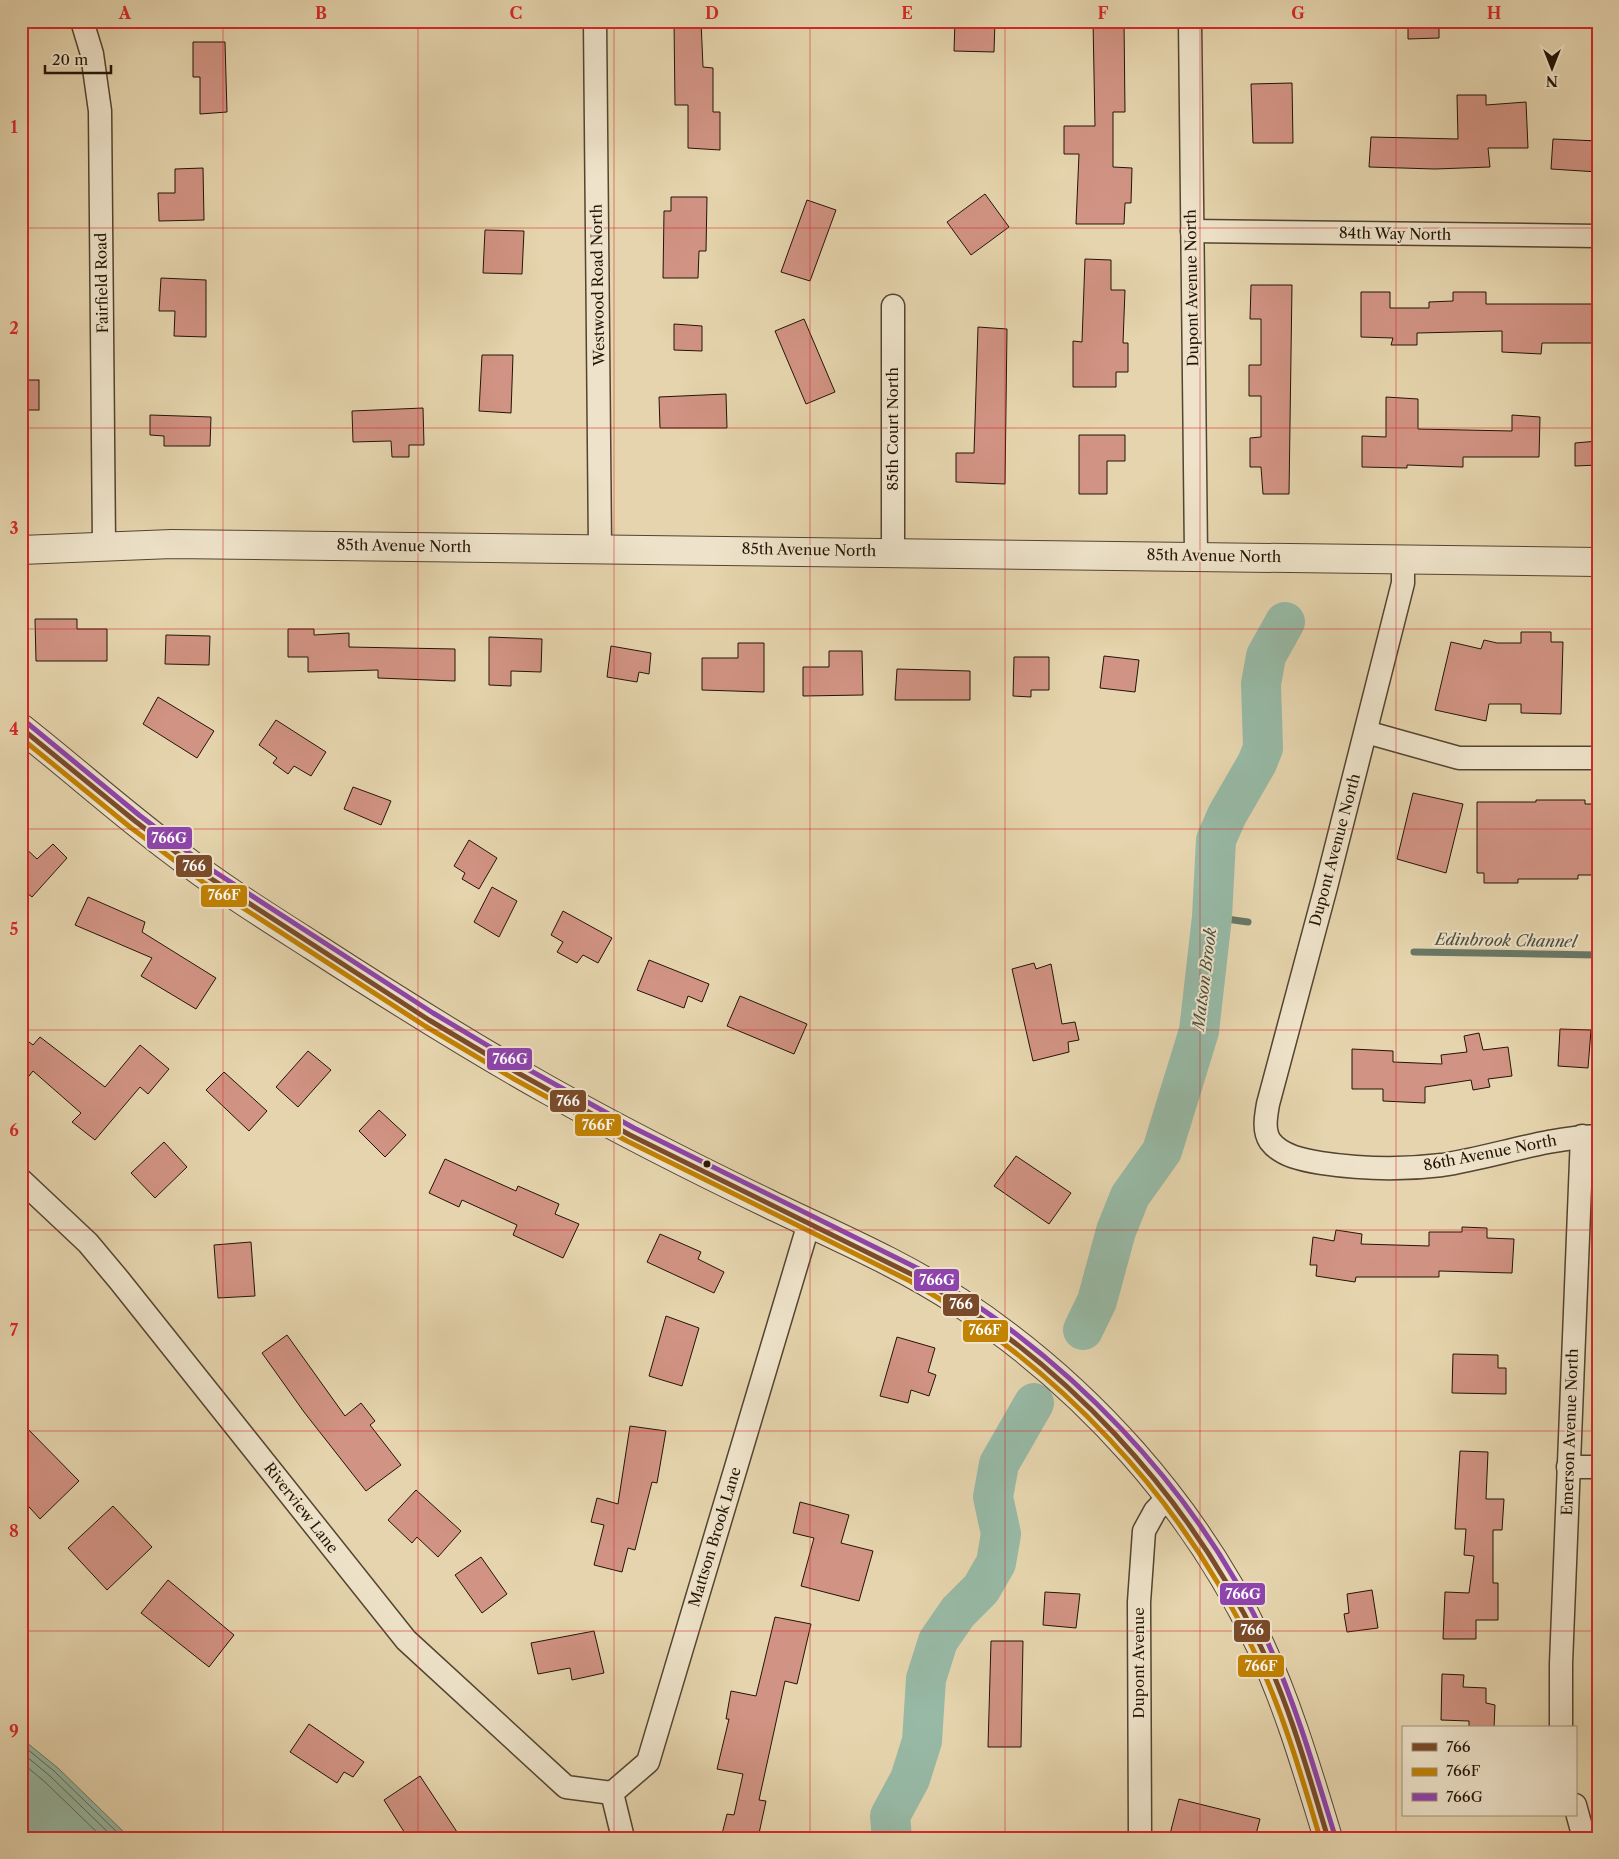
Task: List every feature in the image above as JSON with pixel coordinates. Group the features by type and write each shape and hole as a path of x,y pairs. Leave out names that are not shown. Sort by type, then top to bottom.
{"street":[{"name":"Fairfield Road","path":"82,21 92,54 100,111 104,546"},
{"name":"Westwood Road North","path":"595,21 600,548"},
{"name":"Dupont Avenue North","path":"1190,21 1196,555"},
{"name":"84th Way North","path":"1192,231 1598,236"},
{"name":"85th Court North","path":"893,306 894,551"},
{"name":"85th Avenue North","path":"21,550 172,544 894,551 1598,562"},
{"name":"Dupont Avenue North","path":"1269,1140 1265,1122 1268,1104 1366,732 1403,583 1404,560"},
{"path":"21,728 175,853 350,970 548,1090 675,1158 902,1269 957,1300 1037,1360 1093,1412 1169,1496 1236,1598 1260,1645 1288,1710 1328,1838"},
{"path":"1366,732 1459,758 1598,758"},
{"name":"86th Avenue North","path":"1269,1140 1282,1152 1307,1161 1339,1166 1393,1169 1442,1164 1527,1145 1590,1136"},
{"name":"Emerson Avenue North","path":"1561,1726 1560,1664 1568,1467 1590,1136"},
{"name":"Riverview Lane","path":"21,1180 88,1243 120,1280 406,1640 566,1787 612,1793"},
{"name":"Mattson Brook Lane","path":"612,1793 648,1762 808,1223"},
{"path":"1568,1467 1598,1467"},
{"name":"Dupont Avenue","path":"1140,1838 1139,1602 1144,1531 1155,1511 1169,1496"},
{"path":"612,1793 623,1838"},
{"path":"1576,1809 1584,1838"}],"water":[{"path":"21,1738 58,1768 130,1838 21,1838"}],"building":[{"path":"674,21 701,21 703,67 713,68 713,112 720,112 720,150 688,148 688,105 675,105"},
{"path":"955,21 995,21 994,52 954,51"},
{"path":"1093,21 1124,21 1125,112 1113,112 1113,167 1132,168 1131,203 1125,203 1124,224 1076,224 1079,154 1064,154 1064,126 1095,126"},
{"path":"1408,21 1439,21 1439,38 1408,39"},
{"path":"193,42 225,42 227,112 200,114 200,77 193,77"},
{"path":"1292,83 1293,143 1253,143 1251,84"},
{"path":"1457,95 1486,95 1486,105 1526,102 1528,148 1488,148 1490,167 1435,169 1369,167 1371,137 1458,139"},
{"path":"1553,139 1598,141 1598,172 1551,169"},
{"path":"203,168 204,220 159,221 158,193 175,193 175,169"},
{"path":"985,194 1009,227 971,255 947,222"},
{"path":"671,197 707,197 706,251 699,251 698,278 663,278 664,211 671,211"},
{"path":"807,200 836,210 810,281 781,272"},
{"path":"485,230 524,231 522,274 483,273"},
{"path":"1085,259 1111,260 1111,290 1125,290 1123,343 1128,343 1128,372 1116,372 1116,387 1073,387 1073,341 1082,342"},
{"path":"161,278 206,280 206,337 174,336 175,311 159,311"},
{"path":"1251,285 1292,285 1289,494 1263,494 1261,467 1250,467 1250,438 1261,437 1261,396 1249,396 1249,365 1261,365 1261,319 1250,319"},
{"path":"1361,292 1390,292 1390,308 1429,308 1429,302 1453,301 1453,292 1486,292 1486,304 1598,304 1598,343 1542,343 1541,354 1502,352 1502,331 1417,333 1417,345 1391,345 1393,338 1361,337"},
{"path":"804,319 835,392 806,404 775,331"},
{"path":"674,324 702,326 702,351 674,350"},
{"path":"978,327 1007,329 1005,484 956,482 956,453 974,453"},
{"path":"482,355 513,355 511,413 479,411"},
{"path":"21,380 39,380 39,410 21,410"},
{"path":"726,394 727,428 660,428 659,397"},
{"path":"1386,397 1418,399 1418,429 1512,431 1512,415 1540,417 1539,457 1463,457 1463,467 1407,465 1407,468 1362,467 1362,436 1386,437"},
{"path":"423,408 424,445 409,445 409,457 392,457 391,441 353,442 352,411"},
{"path":"150,415 211,417 210,446 164,446 164,436 150,435"},
{"path":"1079,435 1125,435 1125,461 1107,461 1107,494 1079,494"},
{"path":"1598,441 1598,465 1575,466 1575,443"},
{"path":"35,619 77,619 77,629 107,629 107,661 36,661"},
{"path":"288,629 314,629 314,635 349,633 349,647 455,649 455,681 378,678 378,670 308,672 308,657 288,657"},
{"path":"1521,632 1551,632 1551,642 1563,642 1561,714 1521,713 1521,704 1489,704 1486,721 1435,710 1451,642 1481,649 1484,640 1497,643 1521,643"},
{"path":"166,635 210,636 209,665 165,664"},
{"path":"489,637 542,639 541,672 511,671 511,686 489,685"},
{"path":"738,643 764,643 764,692 702,690 702,658 738,658"},
{"path":"611,646 651,653 649,674 639,672 637,682 607,677"},
{"path":"829,651 862,651 863,695 803,696 803,667 829,667"},
{"path":"1104,656 1139,660 1135,692 1100,688"},
{"path":"1014,657 1049,657 1049,690 1031,690 1031,697 1013,696"},
{"path":"897,669 970,671 970,700 895,700"},
{"path":"158,697 214,731 197,758 143,724"},
{"path":"276,720 326,752 311,776 294,766 288,774 273,763 277,758 259,745"},
{"path":"353,787 391,801 381,825 344,809"},
{"path":"1413,793 1463,804 1446,873 1397,859"},
{"path":"1536,800 1585,800 1585,804 1598,804 1598,875 1578,875 1578,879 1518,879 1518,883 1484,883 1484,873 1477,873 1477,802 1536,802"},
{"path":"469,840 497,858 479,889 462,879 465,873 454,866"},
{"path":"21,844 37,859 53,844 67,858 32,897 21,888"},
{"path":"492,887 517,901 499,937 474,922"},
{"path":"88,897 145,922 142,932 216,978 196,1009 141,976 152,958 75,925"},
{"path":"563,911 612,938 598,963 583,955 577,963 557,952 563,942 551,935"},
{"path":"649,960 709,984 702,1002 688,996 684,1008 637,990"},
{"path":"1034,963 1036,969 1051,964 1062,1024 1075,1022 1079,1040 1068,1042 1069,1052 1033,1061 1012,969"},
{"path":"740,996 807,1024 794,1054 727,1026"},
{"path":"1560,1029 1591,1030 1588,1068 1558,1066"},
{"path":"1479,1033 1483,1050 1508,1047 1512,1076 1488,1079 1490,1087 1473,1090 1471,1080 1425,1087 1425,1103 1383,1101 1383,1089 1352,1089 1352,1049 1393,1051 1393,1062 1442,1064 1441,1055 1467,1052 1464,1036"},
{"path":"21,1036 33,1045 40,1037 105,1087 140,1045 169,1069 148,1094 140,1087 95,1140 72,1122 81,1113 33,1071 21,1086"},
{"path":"308,1051 331,1070 298,1107 276,1087"},
{"path":"224,1072 267,1111 249,1131 206,1090"},
{"path":"379,1110 406,1135 385,1157 359,1131"},
{"path":"164,1142 187,1167 155,1198 131,1173"},
{"path":"1016,1156 1071,1193 1049,1224 994,1186"},
{"path":"445,1159 516,1191 518,1186 559,1204 555,1214 579,1224 563,1258 513,1235 517,1225 462,1200 459,1207 429,1193"},
{"path":"1462,1227 1487,1228 1487,1238 1514,1239 1512,1273 1439,1271 1439,1277 1356,1277 1355,1282 1316,1276 1317,1265 1310,1265 1313,1237 1334,1241 1336,1230 1362,1234 1361,1244 1429,1246 1429,1232 1462,1232"},
{"path":"660,1234 701,1252 698,1259 724,1272 714,1293 647,1262"},
{"path":"251,1242 255,1296 218,1298 214,1245"},
{"path":"666,1316 699,1328 682,1386 649,1376"},
{"path":"287,1335 345,1416 361,1403 375,1421 370,1425 401,1465 366,1491 304,1412 262,1353"},
{"path":"897,1337 935,1348 928,1372 936,1375 929,1396 911,1390 908,1403 880,1396"},
{"path":"1453,1354 1498,1355 1498,1368 1506,1368 1506,1394 1452,1393"},
{"path":"21,1422 79,1481 40,1519 21,1498"},
{"path":"630,1426 666,1431 657,1483 652,1482 635,1550 628,1548 622,1572 594,1565 604,1525 591,1522 597,1498 618,1504"},
{"path":"1460,1451 1488,1452 1486,1499 1504,1499 1502,1530 1493,1530 1493,1583 1498,1583 1498,1620 1476,1620 1476,1639 1443,1639 1445,1592 1469,1593 1474,1556 1464,1555 1466,1529 1455,1529"},
{"path":"416,1490 461,1531 438,1557 417,1537 412,1543 388,1520"},
{"path":"800,1502 849,1515 841,1543 873,1551 859,1601 801,1586 814,1538 793,1533"},
{"path":"113,1506 152,1547 107,1590 68,1548"},
{"path":"481,1557 507,1594 482,1613 455,1575"},
{"path":"168,1580 234,1635 209,1667 141,1613"},
{"path":"1372,1590 1378,1628 1347,1632 1344,1614 1349,1613 1347,1594"},
{"path":"1045,1592 1080,1594 1076,1628 1043,1625"},
{"path":"775,1617 811,1624 797,1684 785,1681 759,1800 766,1801 758,1838 721,1838 727,1814 734,1815 743,1774 717,1769 729,1719 726,1719 731,1691 756,1696"},
{"path":"594,1631 604,1673 572,1680 570,1668 538,1674 531,1643"},
{"path":"991,1641 1023,1641 1021,1747 988,1747"},
{"path":"1442,1674 1464,1675 1463,1687 1486,1688 1486,1703 1495,1705 1494,1726 1469,1726 1469,1721 1441,1720"},
{"path":"309,1724 364,1762 353,1777 344,1772 337,1783 290,1752"},
{"path":"420,1776 461,1838 408,1838 384,1800"},
{"path":"1179,1799 1260,1819 1255,1838 1169,1838"}],"waterway":[{"name":"Matson Brook","path":"1083,1330 1097,1301 1116,1231 1130,1196 1162,1151 1199,1031 1212,917 1216,840 1227,815 1257,763 1263,748 1261,684 1266,656 1285,622"},
{"path":"1212,917 1248,922"},
{"name":"Edinbrook Channel","path":"1414,952 1598,955"},
{"name":"Matson Brook","path":"892,1838 890,1816 910,1779 922,1741 926,1679 938,1641 958,1612 981,1589 996,1563 1001,1534 993,1497 999,1464 1034,1403"}],"transit line":[{"name":"766G","path":"26,722 139,815 212,870 433,1013 522,1066 634,1128 917,1268 972,1302 1025,1341 1075,1383 1121,1429 1164,1478 1203,1530 1238,1585 1278,1666 1304,1738 1335,1836"},
{"name":"766","path":"21,728 135,821 207,876 429,1020 518,1073 630,1135 913,1275 968,1309 1020,1347 1069,1389 1115,1434 1157,1482 1195,1534 1230,1588 1271,1668 1298,1740 1328,1838"},
{"name":"766F","path":"21,738 130,827 203,882 425,1026 514,1079 627,1141 910,1281 964,1315 1015,1353 1064,1394 1109,1439 1151,1487 1189,1538 1223,1592 1253,1649 1273,1695 1298,1766 1320,1838"}]}
